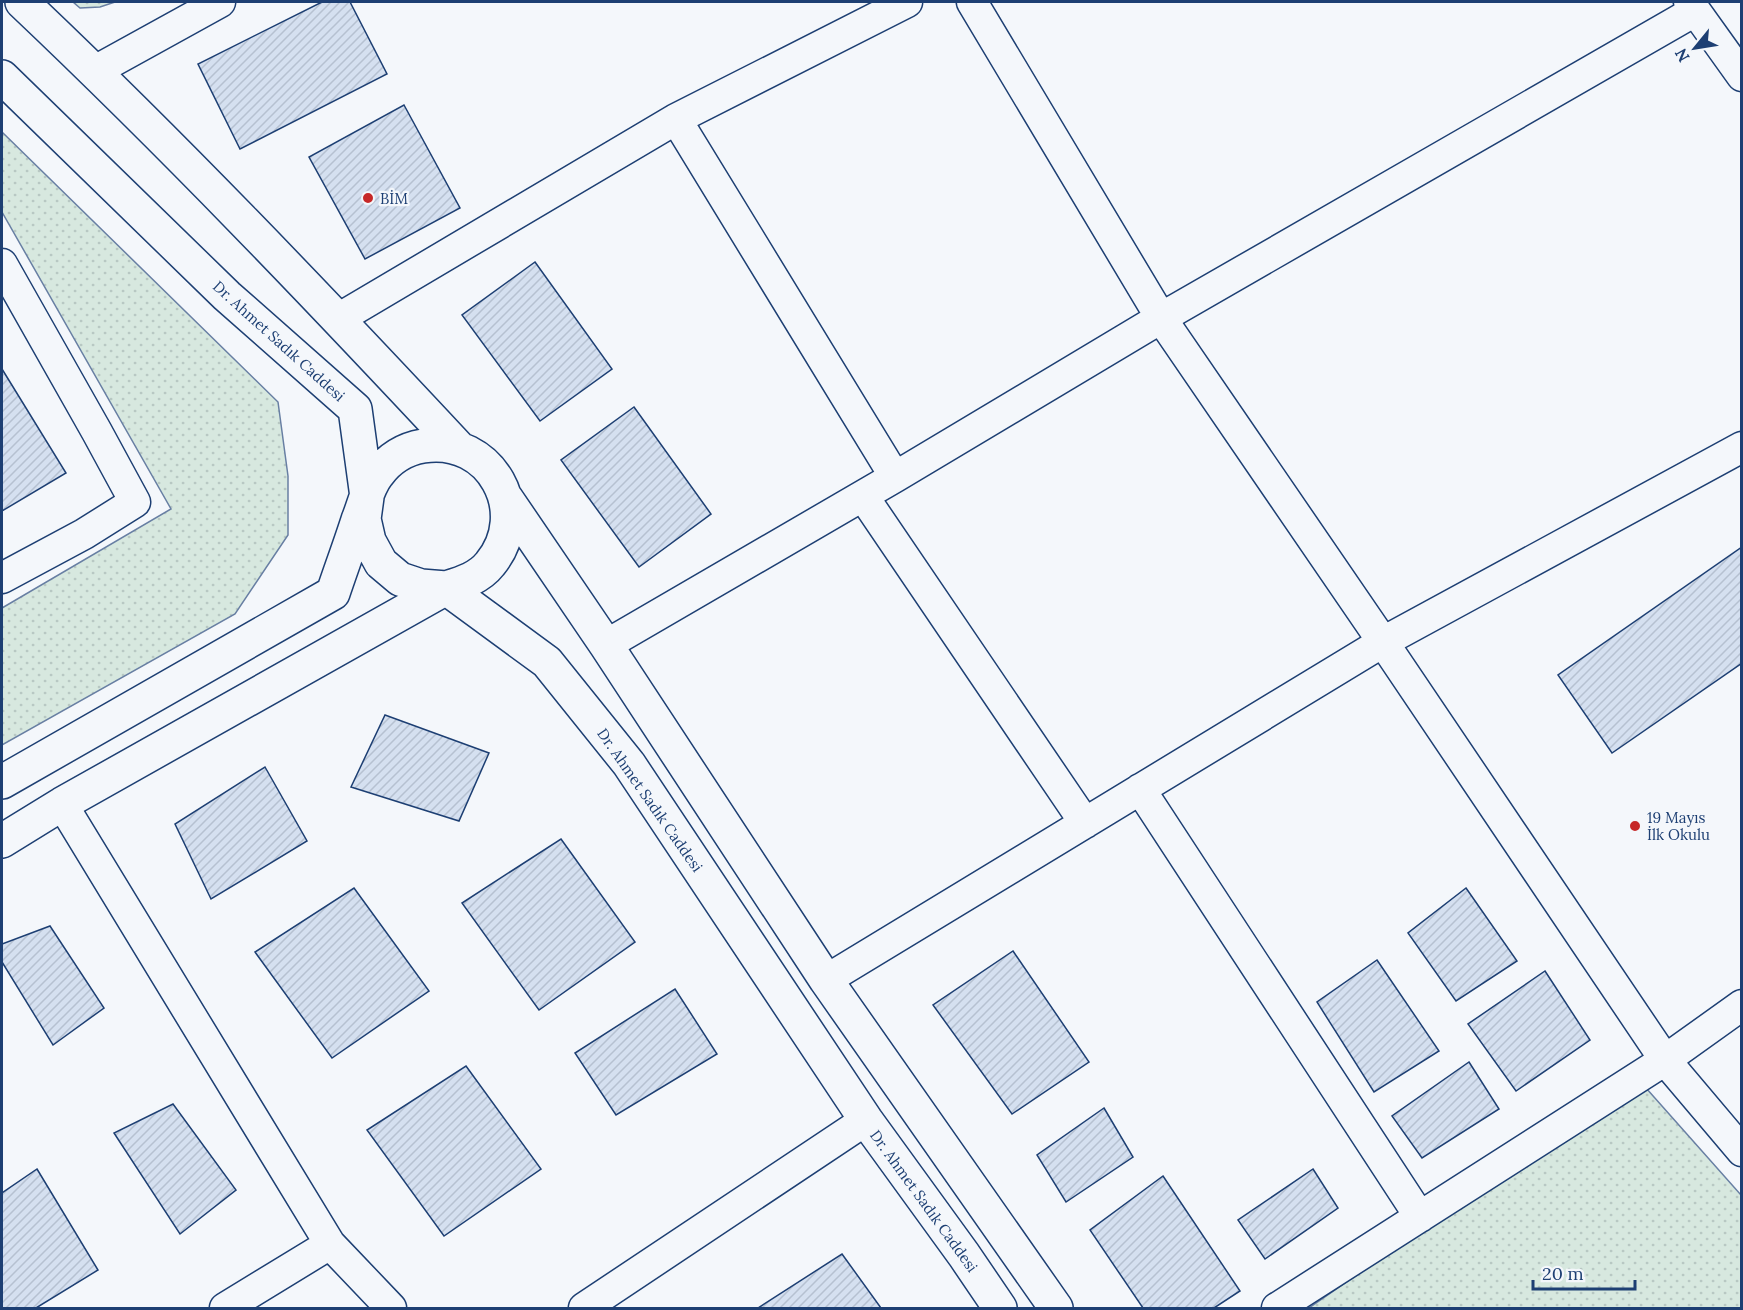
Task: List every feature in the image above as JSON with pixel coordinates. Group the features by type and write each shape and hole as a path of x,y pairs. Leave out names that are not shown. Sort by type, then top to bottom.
{"street":[{"path":"22,2 95,71 338,319 459,448"},
{"path":"95,71 220,2"},
{"path":"338,319 676,119 907,2"},
{"path":"972,2 1161,318 1665,1060 1742,1151"},
{"path":"606,645 863,496 1692,6 1742,76"},
{"name":"Dr. Ahmet Sadık Caddesi","path":"2,76 227,296 355,409 367,496 364,519 369,541 381,562 400,579 421,586 446,588 547,662 628,764 866,1120 1000,1308"},
{"path":"676,119 895,477"},
{"path":"2,264 135,502 84,534 2,578"},
{"path":"2,782 333,593 367,496 377,475 393,459 413,448 436,444 459,448 480,459 496,476 506,498 606,645 826,980 1056,1308"},
{"path":"826,980 1383,642 1742,447"},
{"path":"863,496 1084,823"},
{"path":"2,841 62,804 446,588 470,580 489,566 502,546 508,522 506,498"},
{"path":"1140,789 1420,1217"},
{"path":"62,804 330,1244 391,1308"},
{"path":"1277,1308 1665,1060 1742,1005"},
{"path":"584,1308 866,1120"},
{"path":"225,1308 330,1244"}],"shaded area":[{"path":"73,2 115,2 100,7 80,8"},
{"path":"2,132 278,402 288,476 288,535 235,614 2,745 2,608 171,509 2,212"},
{"path":"1626,1088 1646,1088 1741,1195 1741,1308 1309,1308"}],"building":[{"path":"322,2 350,2 387,74 240,149 198,64"},
{"path":"404,105 460,208 365,259 309,157"},
{"path":"535,262 612,369 540,421 462,315"},
{"path":"2,369 66,473 2,511"},
{"path":"634,407 711,514 639,567 561,460"},
{"path":"1742,547 1742,663 1612,753 1558,675"},
{"path":"385,715 489,753 459,821 351,787"},
{"path":"265,767 307,841 211,899 175,824"},
{"path":"561,839 635,942 539,1010 462,903"},
{"path":"354,888 429,991 332,1058 255,952"},
{"path":"1466,888 1517,961 1456,1001 1408,933"},
{"path":"50,926 104,1008 53,1045 2,962 2,944"},
{"path":"1013,951 1089,1062 1012,1114 933,1005"},
{"path":"1377,960 1439,1051 1374,1092 1317,1002"},
{"path":"1545,971 1590,1040 1516,1091 1468,1024"},
{"path":"675,989 717,1054 616,1115 575,1053"},
{"path":"1469,1062 1499,1109 1422,1158 1392,1116"},
{"path":"466,1066 541,1169 444,1236 367,1130"},
{"path":"173,1104 236,1190 180,1234 114,1133"},
{"path":"1104,1108 1133,1157 1066,1202 1037,1155"},
{"path":"37,1169 98,1270 36,1308 2,1308 2,1193"},
{"path":"1313,1169 1338,1208 1265,1259 1238,1220"},
{"path":"1163,1176 1240,1291 1214,1308 1143,1308 1090,1230"},
{"path":"842,1254 881,1308 758,1308"}],"place":[{"name":"BİM","path":"368,198"},
{"name":"19 Mayıs İlk Okulu","path":"1635,826"}]}
